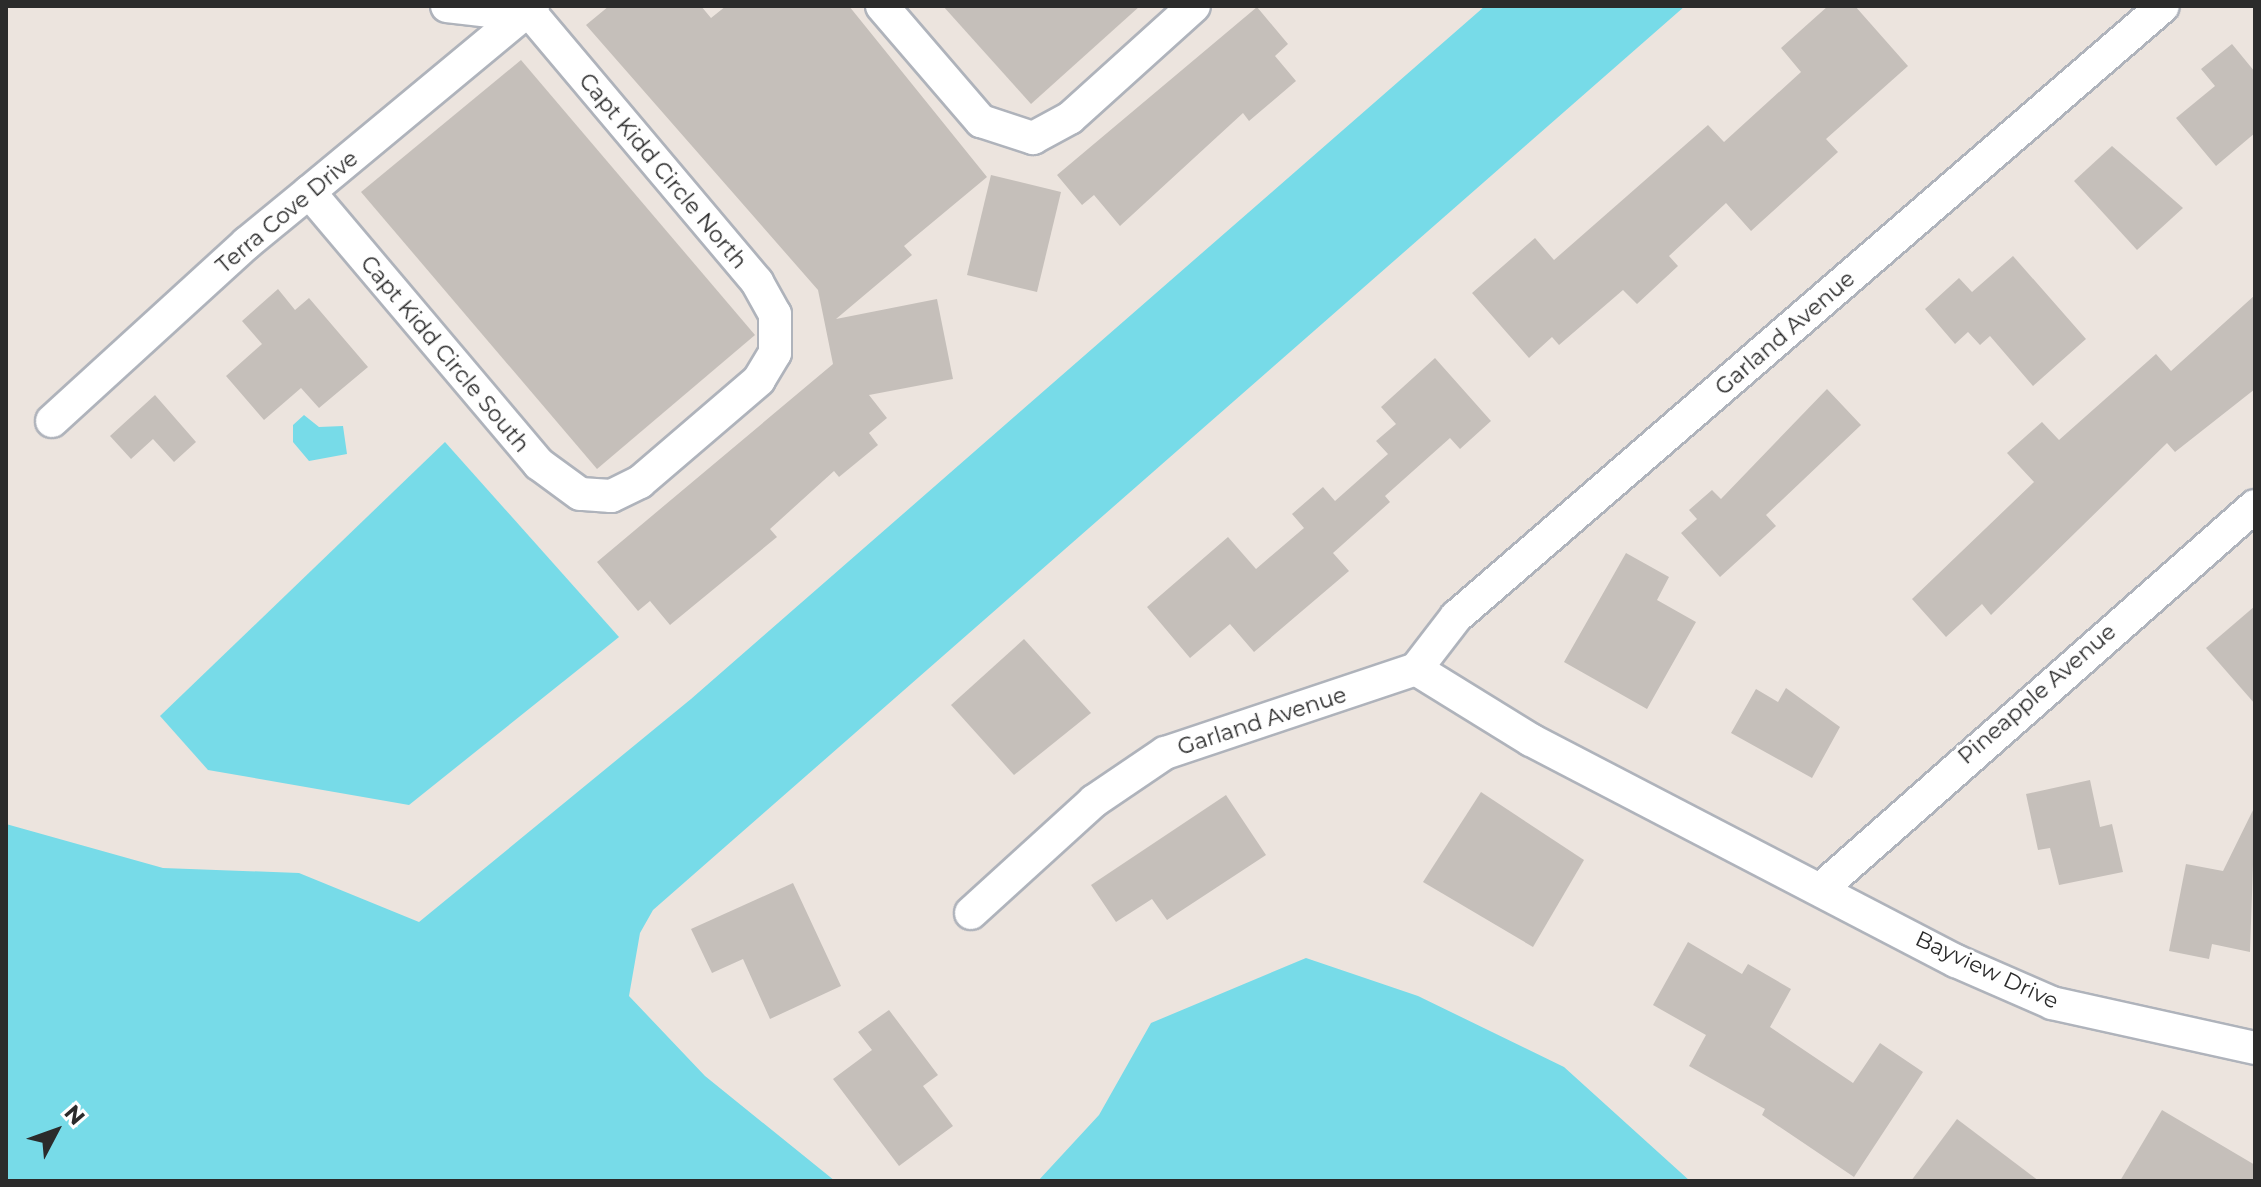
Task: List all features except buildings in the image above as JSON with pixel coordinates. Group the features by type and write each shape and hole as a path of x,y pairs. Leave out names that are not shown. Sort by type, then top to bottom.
{"street":[{"path":"447,6 531,8"},
{"path":"882,6 981,121 1033,138 1070,118 1194,6"},
{"name":"Garland Avenue","path":"971,913 1094,801 1165,753 1416,669 1456,617 2163,6"},
{"name":"Terra Cove Drive","path":"52,421 309,192 531,8"},
{"name":"Capt Kidd Circle North","path":"531,8 757,282 775,314 778,342 759,380 640,482 595,497"},
{"name":"Capt Kidd Circle South","path":"309,192 550,477 595,497"},
{"name":"Pineapple Avenue","path":"1823,887 2255,506"},
{"path":"1416,669 1531,740 1823,887"},
{"name":"Bayview Drive","path":"1823,887 1956,961 2052,1003 2255,1048"}],"water":[{"path":"1485,6 1685,6 653,910 640,933 629,996 705,1076 835,1181 6,1181 6,824 163,868 299,873 419,922 691,699"},
{"path":"304,415 319,427 343,426 347,454 309,461 293,442 293,425"},
{"path":"445,442 619,637 409,805 208,770 160,716"},
{"path":"1306,958 1418,996 1564,1067 1690,1181 1038,1181 1099,1115 1151,1023"}]}
